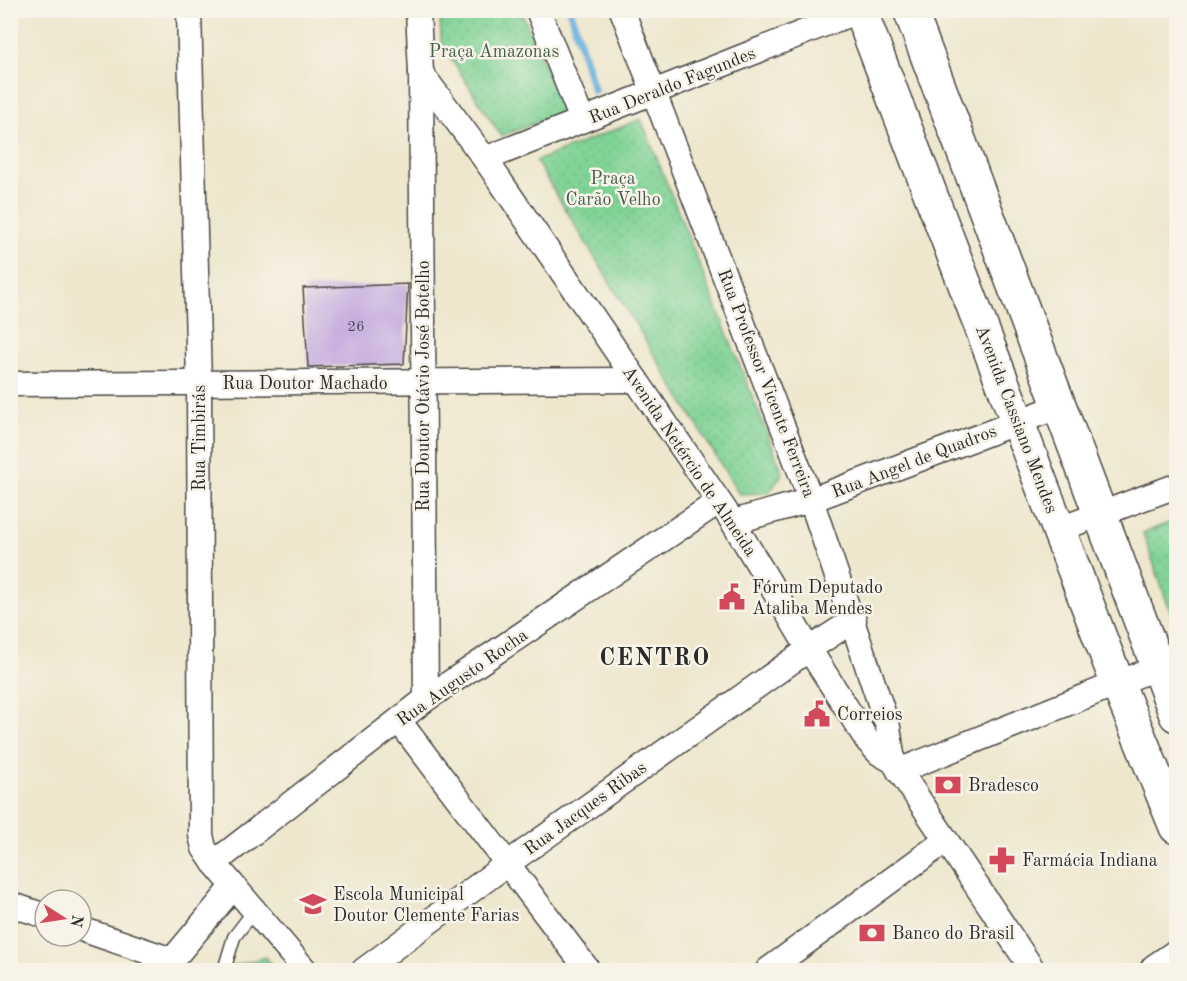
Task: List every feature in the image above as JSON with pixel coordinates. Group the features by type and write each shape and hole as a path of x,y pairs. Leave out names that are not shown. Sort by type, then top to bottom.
{"main road":[{"name":"Avenida Cassiano Mendes","path":"860,10 1118,682 1176,826"},
{"path":"910,10 1176,716"},
{"path":"1157,970 1176,957"}],"street":[{"name":"Rua Timbirás","path":"189,10 199,382 201,835 204,848 214,863 305,970"},
{"path":"418,10 421,73"},
{"path":"538,10 582,120"},
{"name":"Rua Professor Vicente Ferreira","path":"622,10 811,500 854,621 888,727 896,766"},
{"name":"Rua Deraldo Fagundes","path":"485,159 860,10"},
{"name":"Avenida Netércio de Almeida","path":"421,73 485,159 733,522 867,740 896,766 1033,970"},
{"name":"Rua Doutor Otávio José Botelho","path":"421,73 426,699"},
{"name":"Rua Doutor Machado","path":"10,384 636,380"},
{"name":"Rua Angel de Quadros","path":"733,522 811,500 1060,406"},
{"path":"1060,529 1176,486"},
{"name":"Rua Augusto Rocha","path":"214,863 426,699 718,502"},
{"name":"Rua Jacques Ribas","path":"364,970 507,864 809,649 854,621"},
{"path":"896,766 1158,667"},
{"path":"399,721 588,970"},
{"path":"768,970 945,841"},
{"path":"93,934 168,965 233,887"},
{"path":"10,904 33,912"}],"lane":[{"path":"224,970 234,937 254,911"}],"green space":[{"name":"Praça Amazonas","path":"440,11 521,11 565,112 501,136 441,43"},
{"name":"Praça Carão Velho","path":"641,119 783,473 769,493 739,494 536,161"},
{"path":"1176,520 1176,628 1143,533"},
{"path":"265,957 277,970 219,970"}],"building":[{"path":"408,284 404,364 308,367 303,288"}],"waterway":[{"path":"570,10 594,90"}],"place":[{"name":"Fórum Deputado Ataliba Mendes","path":"732,597"},
{"name":"Correios","path":"817,714"},
{"name":"Bradesco","path":"948,785"},
{"name":"Farmácia Indiana","path":"1002,860"},
{"name":"Escola Municipal Doutor Clemente Farias","path":"313,904"},
{"name":"Banco do Brasil","path":"872,933"}],"district":[{"name":"CENTRO","path":"655,657"}]}
